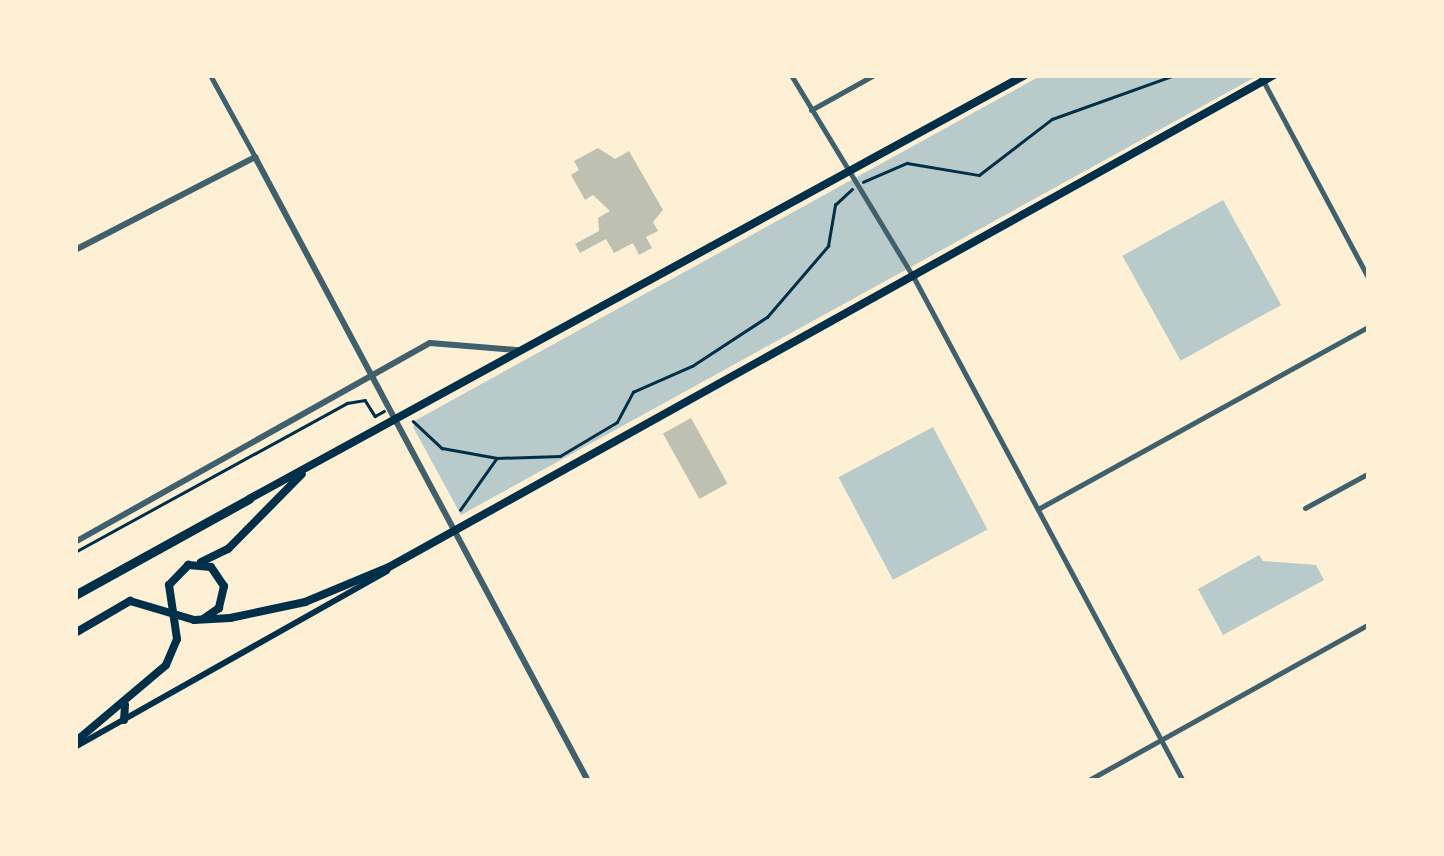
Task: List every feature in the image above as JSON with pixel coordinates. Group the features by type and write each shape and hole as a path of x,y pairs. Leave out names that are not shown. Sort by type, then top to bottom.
{"highway":[{"path":"75,595 1025,75"},
{"path":"75,633 130,601 194,620 295,605 412,555 914,278 1261,78 1274,75"},
{"path":"75,744 128,701 171,658 177,612 169,597 171,580 194,564 223,553 309,467"},
{"path":"194,564 216,571 224,592 216,612 194,620"},
{"path":"124,720 128,701"}],"main road":[{"path":"75,744 124,720 412,555"}],"street":[{"path":"210,75 588,781"},
{"path":"791,75 854,188 914,278 1183,781"},
{"path":"811,110 874,75"},
{"path":"1261,78 1369,279"},
{"path":"75,250 255,158"},
{"path":"1038,509 1369,326"},
{"path":"75,542 371,375 442,341 490,351 528,348"},
{"path":"1305,508 1369,473"},
{"path":"1088,781 1369,624"}],"path":[{"path":"408,413 442,448 497,458 560,456 616,422 633,392 692,366 767,318 828,246 835,204 854,188 907,163 978,175 1052,120 1175,75"},
{"path":"1193,75 1212,75"},
{"path":"75,552 347,402 366,400 375,416 389,408"},
{"path":"460,510 497,458"}],"shaded area":[{"path":"1042,75 1259,75 461,515 413,427 416,420"},
{"path":"1223,200 1281,305 1181,361 1122,256"},
{"path":"933,427 987,529 893,580 839,477"},
{"path":"1259,555 1263,561 1316,565 1324,580 1223,635 1198,589"}],"building":[{"path":"598,148 615,159 629,151 663,210 653,222 658,231 646,237 652,248 639,255 633,243 614,253 606,239 580,253 575,244 599,231 598,218 610,211 593,195 585,200 571,175 579,170 574,161"},
{"path":"691,418 727,484 699,499 663,434"}]}
